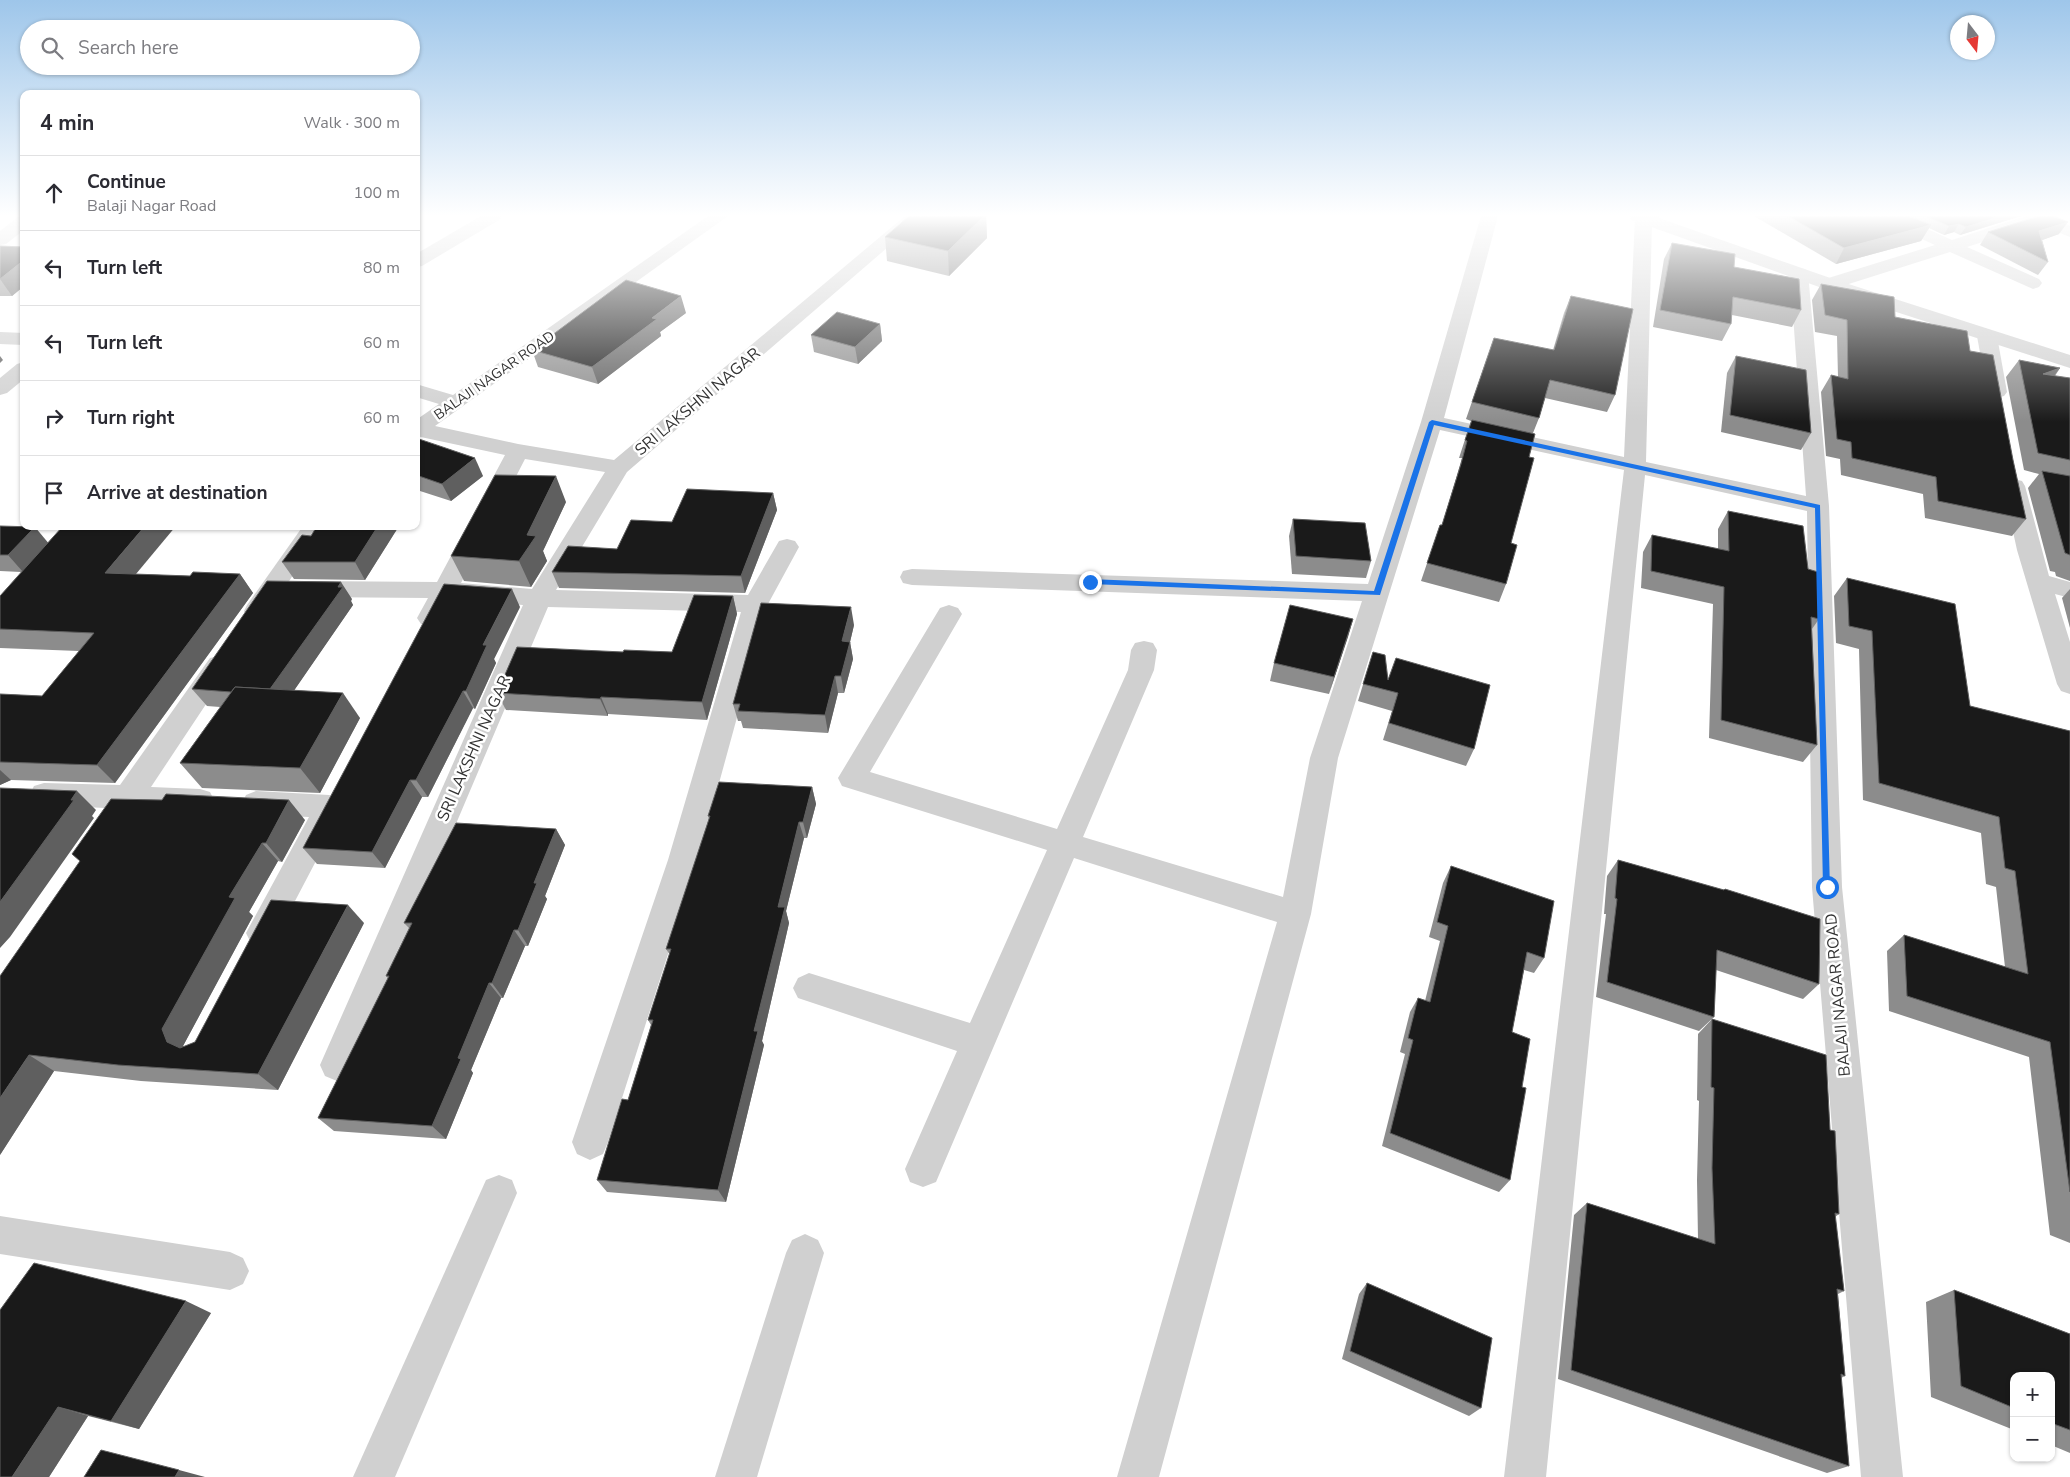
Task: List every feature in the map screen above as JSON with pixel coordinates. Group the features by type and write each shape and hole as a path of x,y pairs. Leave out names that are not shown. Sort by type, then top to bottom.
{"street":[{"name":"BALAJI NAGAR ROAD","path":"420,428 621,285"},
{"name":"SRI LAKSHNI NAGAR","path":"337,1066 539,598 619,468 834,285"},
{"path":"1138,1477 1295,914 1324,758 1432,422 1470,285"},
{"path":"1525,1477 1635,467 1642,285"},
{"name":"BALAJI NAGAR ROAD","path":"1800,285 1818,506 1827,887 1882,1477"},
{"path":"1832,285 2070,362"},
{"path":"1987,336 2000,411"},
{"path":"0,338 20,339"},
{"path":"0,389 20,372"},
{"path":"420,391 455,402"},
{"path":"1432,422 1818,506"},
{"path":"420,431 518,451 619,468"},
{"path":"417,642 518,451"},
{"path":"2018,475 2029,550 2070,684"},
{"path":"90,852 312,530"},
{"path":"590,1142 683,860 756,604 787,547"},
{"path":"912,577 1377,593"},
{"path":"2039,582 2070,590"},
{"path":"272,588 444,590 539,598 756,604"},
{"path":"949,614 852,778 1295,914"},
{"path":"923,1169 1142,670 1144,650"},
{"path":"252,953 343,781"},
{"path":"21,793 329,807"},
{"path":"809,988 979,1042"},
{"path":"374,1477 499,1193"},
{"path":"0,1235 230,1271"},
{"path":"736,1477 806,1253"}],"building":[{"path":"619,285 643,285 681,296 652,318 657,319 592,367 532,350"},
{"path":"1664,285 1799,285 1801,310 1733,297 1731,324 1660,310"},
{"path":"1821,285 1894,297 1895,317 1967,331 1970,351 1993,355 2026,519 1938,501 1936,477 1852,458 1851,442 1837,439 1831,375 1848,379 1847,320 1825,315"},
{"path":"1571,296 1633,309 1615,395 1550,380 1539,418 1472,402 1494,338 1554,350"},
{"path":"837,312 880,324 855,347 811,335"},
{"path":"1736,356 1806,370 1811,433 1730,415"},
{"path":"2019,360 2060,368 2043,374 2070,378 2070,460 2038,453"},
{"path":"1472,420 1535,434 1529,457 1534,458 1511,543 1517,545 1506,584 1427,563 1440,525 1442,525 1461,464 1467,441 1465,440"},
{"path":"420,439 475,458 442,484 420,476"},
{"path":"2042,471 2070,476 2070,555 2065,553"},
{"path":"495,475 556,476 527,535 536,536 519,561 451,556"},
{"path":"687,489 773,493 741,576 552,572 568,546 617,549 631,520 672,522"},
{"path":"1728,511 1803,526 1808,569 1818,572 1819,619 1811,617 1817,745 1721,720 1724,587 1651,571 1652,535 1729,551"},
{"path":"1293,519 1365,523 1371,561 1296,556"},
{"path":"0,526 20,527 20,530 32,530 8,555 0,555"},
{"path":"59,530 142,530 105,573 190,576 193,572 240,574 97,765 0,762 0,694 42,696 94,633 0,629 0,596"},
{"path":"315,530 375,530 355,562 282,562 302,535 311,536"},
{"path":"1847,578 1955,604 1970,706 2070,731 2070,1192 2050,1042 1907,996 1904,935 2028,974 2015,871 2005,868 1999,817 1879,783 1872,631 1849,626"},
{"path":"267,581 341,582 338,587 343,587 270,689 235,687 231,692 192,689"},
{"path":"444,584 512,589 483,645 487,645 466,691 463,691 416,780 410,780 372,852 303,848"},
{"path":"694,595 733,596 702,702 497,693 517,647 623,652 624,650 672,652"},
{"path":"761,603 851,607 842,641 850,642 841,676 835,676 825,715 738,711 740,704 733,704"},
{"path":"1290,605 1353,619 1334,677 1274,663"},
{"path":"1373,652 1385,655 1388,680 1396,658 1490,685 1474,749 1389,723 1398,693 1363,684"},
{"path":"235,687 343,693 300,768 180,763"},
{"path":"719,782 812,787 803,822 799,822 778,907 785,907 754,1031 758,1031 718,1190 597,1180 622,1099 628,1100 653,1020 648,1020 671,949 666,949 710,816 708,816"},
{"path":"0,788 77,791 71,800 74,800 0,902"},
{"path":"166,794 289,800 266,843 262,843 229,897 235,898 162,1029 167,1042 180,1048 195,1042 271,900 348,905 258,1074 118,1065 29,1055 0,1098 0,976 80,861 72,854 111,799 162,800"},
{"path":"456,823 556,829 534,883 537,883 518,930 514,930 492,983 489,983 458,1058 461,1059 432,1126 318,1118 389,976 386,976 412,923 404,923"},
{"path":"1618,860 1725,889 1820,919 1819,984 1717,950 1714,1017 1607,982 1617,899 1615,898"},
{"path":"1451,866 1554,901 1544,958 1527,952 1512,1032 1530,1039 1522,1087 1526,1088 1510,1180 1390,1133 1413,1040 1408,1038 1418,998 1430,1002 1448,926 1437,922"},
{"path":"1712,1019 1826,1055 1830,1130 1835,1131 1839,1214 1835,1213 1844,1291 1837,1289 1845,1376 1841,1374 1849,1466 1571,1370 1587,1203 1715,1244 1712,1168 1714,1088 1711,1087"},
{"path":"34,1263 186,1301 111,1421 58,1407 12,1477 0,1477 0,1310"},
{"path":"1367,1283 1492,1338 1481,1408 1350,1351"},
{"path":"1954,1290 2070,1334 2070,1430 2055,1424 2055,1372 2010,1372 2010,1406 1961,1386"},
{"path":"101,1450 179,1470 175,1477 84,1477"}],"route":[{"path":"1090,582 1377,593 1432,422 1818,506 1827,887"}]}
